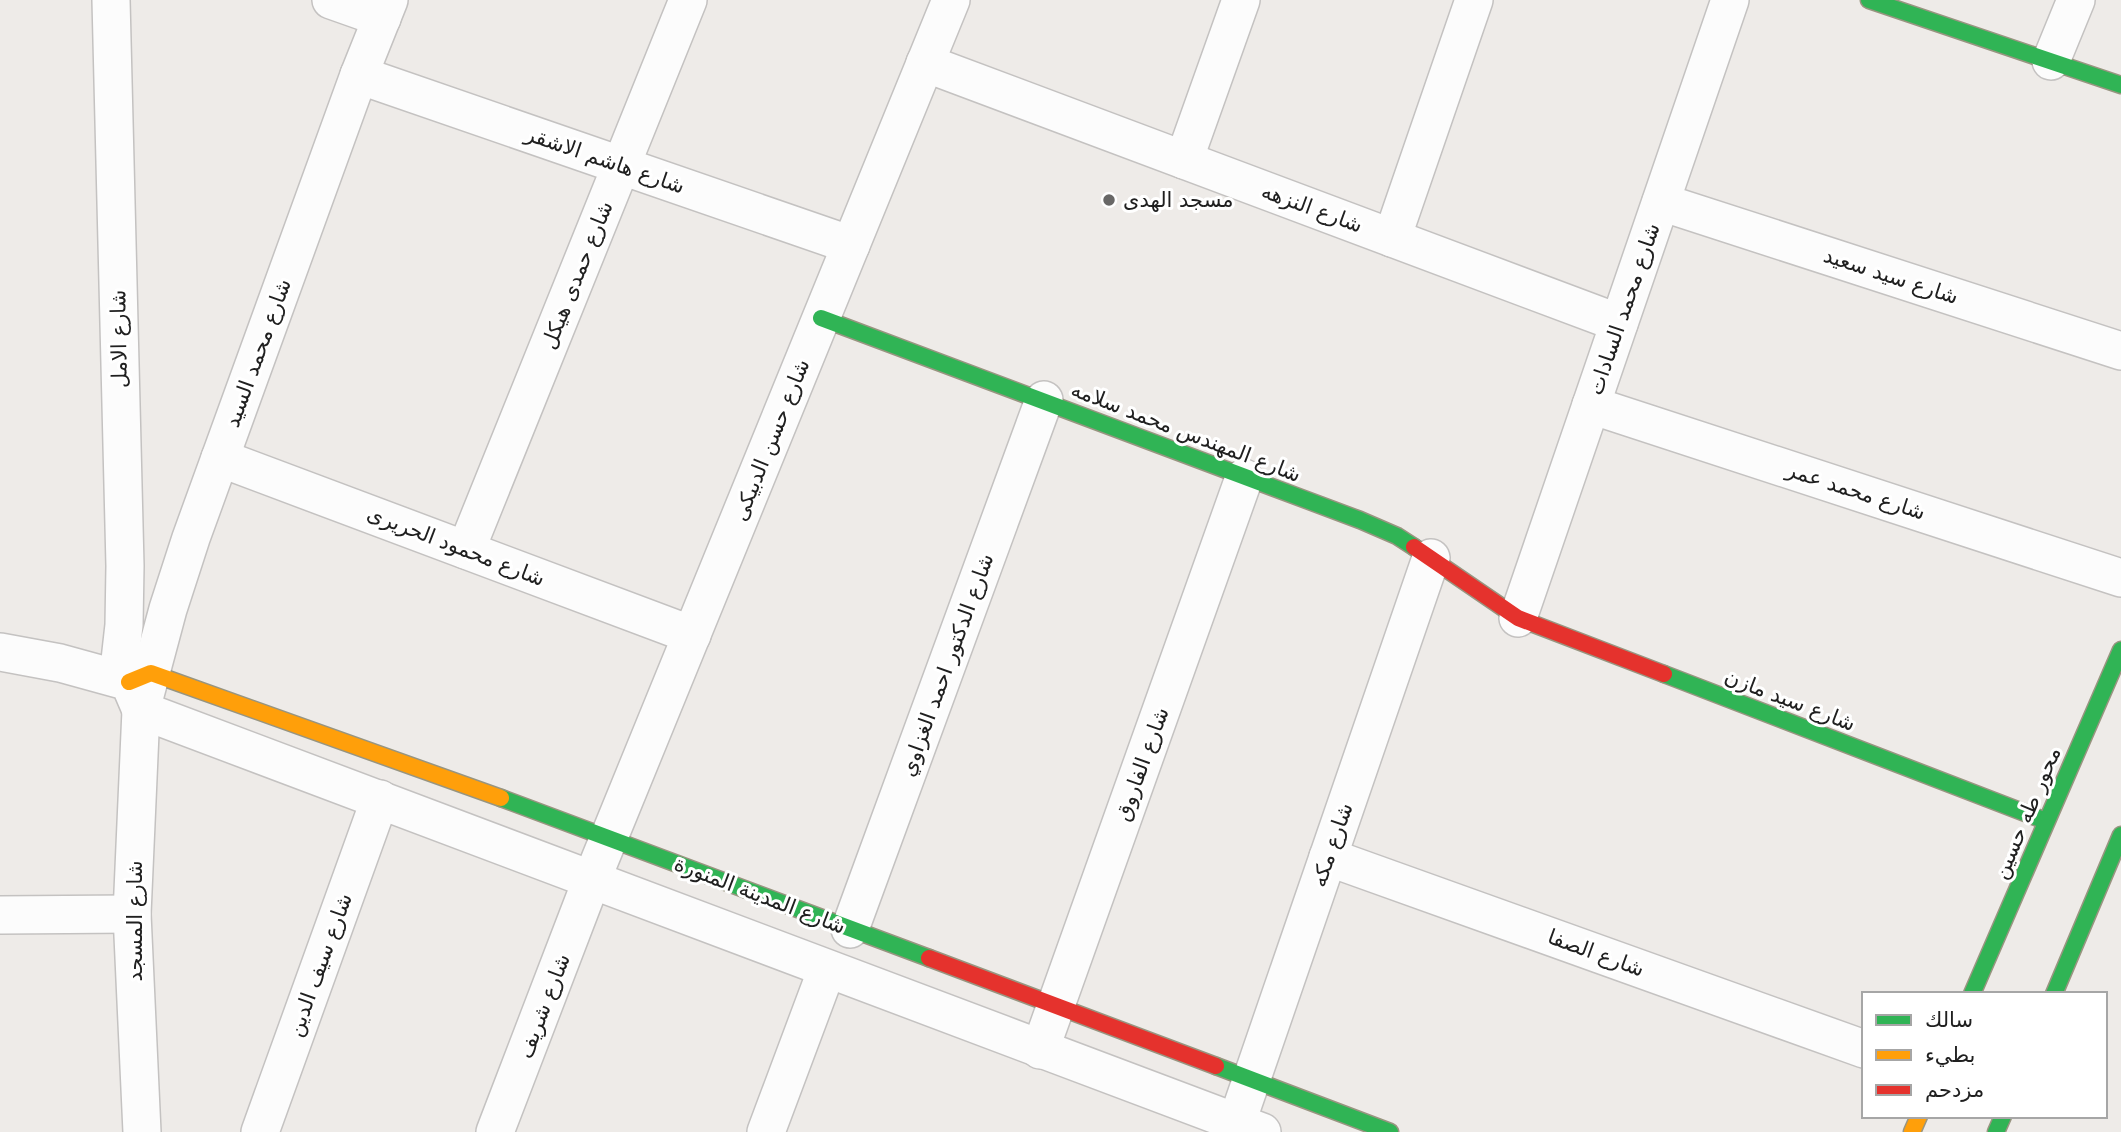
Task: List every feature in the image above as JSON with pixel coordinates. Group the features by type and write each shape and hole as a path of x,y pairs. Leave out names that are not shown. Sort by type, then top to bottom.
{"street":[{"name":"شارع الامل","path":"111,0 125,566 124,625 135,686"},
{"path":"331,0 386,9"},
{"name":"شارع حمدى هيكل","path":"466,550 688,0"},
{"name":"شارع حسن الدبيكى","path":"592,879 951,0"},
{"path":"1184,160 1241,0"},
{"path":"1392,238 1474,0"},
{"name":"شارع محمد السادات","path":"1518,618 1730,0"},
{"path":"1870,0 2121,85"},
{"path":"2051,61 2076,0"},
{"name":"شارع محمد السيد","path":"135,686 172,598 359,75 386,9"},
{"name":"شارع النزهه","path":"925,63 1619,323"},
{"name":"شارع هاشم الاشقر","path":"359,75 851,245"},
{"name":"شارع سيد سعيد","path":"1661,201 2121,351"},
{"name":"شارع المهندس محمد سلامه","path":"821,318 1360,520 1397,536 1518,618"},
{"name":"شارع الدكتور احمد الغزاوي","path":"850,929 1044,400"},
{"name":"شارع محمد عمر","path":"1591,405 2121,578"},
{"name":"شارع محمود الحريرى","path":"220,458 692,635"},
{"name":"شارع الفاروق","path":"1040,1050 1244,478"},
{"name":"شارع مكه","path":"1244,1129 1252,1078 1431,558"},
{"name":"شارع سيد مازن","path":"1518,618 2046,821"},
{"name":"محور طه حسين","path":"1973,992 2121,650"},
{"name":"شارع المدينة المنورة","path":"0,652 135,686 609,837 1390,1132"},
{"name":"شارع المدينة المنورة","path":"135,686 380,799 1244,1129"},
{"name":"شارع المسجد","path":"135,686 132,914 142,1132"},
{"name":"شارع سيف الدين","path":"260,1132 380,799"},
{"path":"2055,992 2121,835"},
{"name":"شارع الصفا","path":"1328,857 1862,1048"},
{"name":"شارع شريف","path":"495,1132 592,879"},
{"path":"0,915 132,914"},
{"path":"766,1132 827,969"}],"traffic: fast":[{"path":"1869,0 2121,85"},
{"path":"821,318 1360,520 1397,536 1414,547"},
{"path":"1973,992 2121,650"},
{"path":"1664,674 2046,821"},
{"path":"501,798 929,958"},
{"path":"2055,992 2121,835"},
{"path":"1216,1066 1390,1132"},
{"path":"1996,1132 2002,1118"}],"traffic: slow":[{"path":"129,682 151,673 501,798"},
{"path":"1912,1132 1918,1118"}],"traffic: jam":[{"path":"1414,547 1518,618 1664,674"},
{"path":"929,958 1216,1066"}],"place":[{"name":"مسجد الهدى","path":"1109,200"}]}
